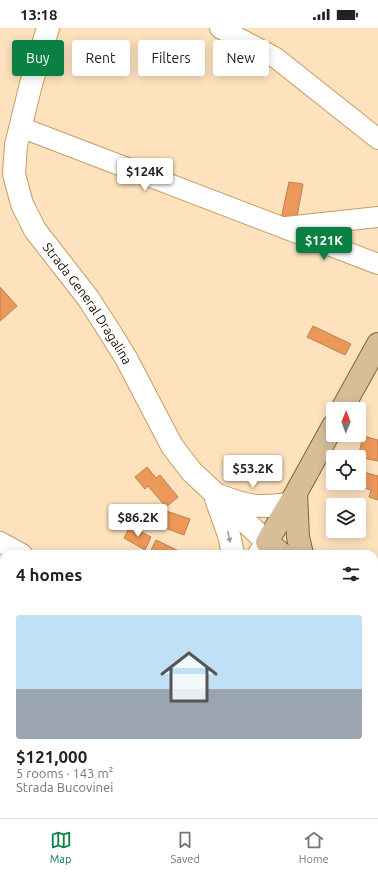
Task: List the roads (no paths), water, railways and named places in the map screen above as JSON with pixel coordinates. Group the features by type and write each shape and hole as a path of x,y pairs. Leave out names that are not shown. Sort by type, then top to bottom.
{"main road":[{"name":"Strada General Dragalina","path":"48,28 7,170 14,174 22,204 35,230 88,298 108,329 126,358 172,446 192,472 269,550"},
{"path":"346,402 378,344"},
{"path":"269,550 293,499 326,439"},
{"path":"214,494 250,506 265,507 293,499"},
{"path":"214,494 227,528 232,550"},
{"path":"293,499 301,550"}],"street":[{"path":"220,28 276,58 378,139"},
{"path":"20,127 378,264"},
{"path":"282,227 378,217"},
{"path":"0,542 15,550"}]}
